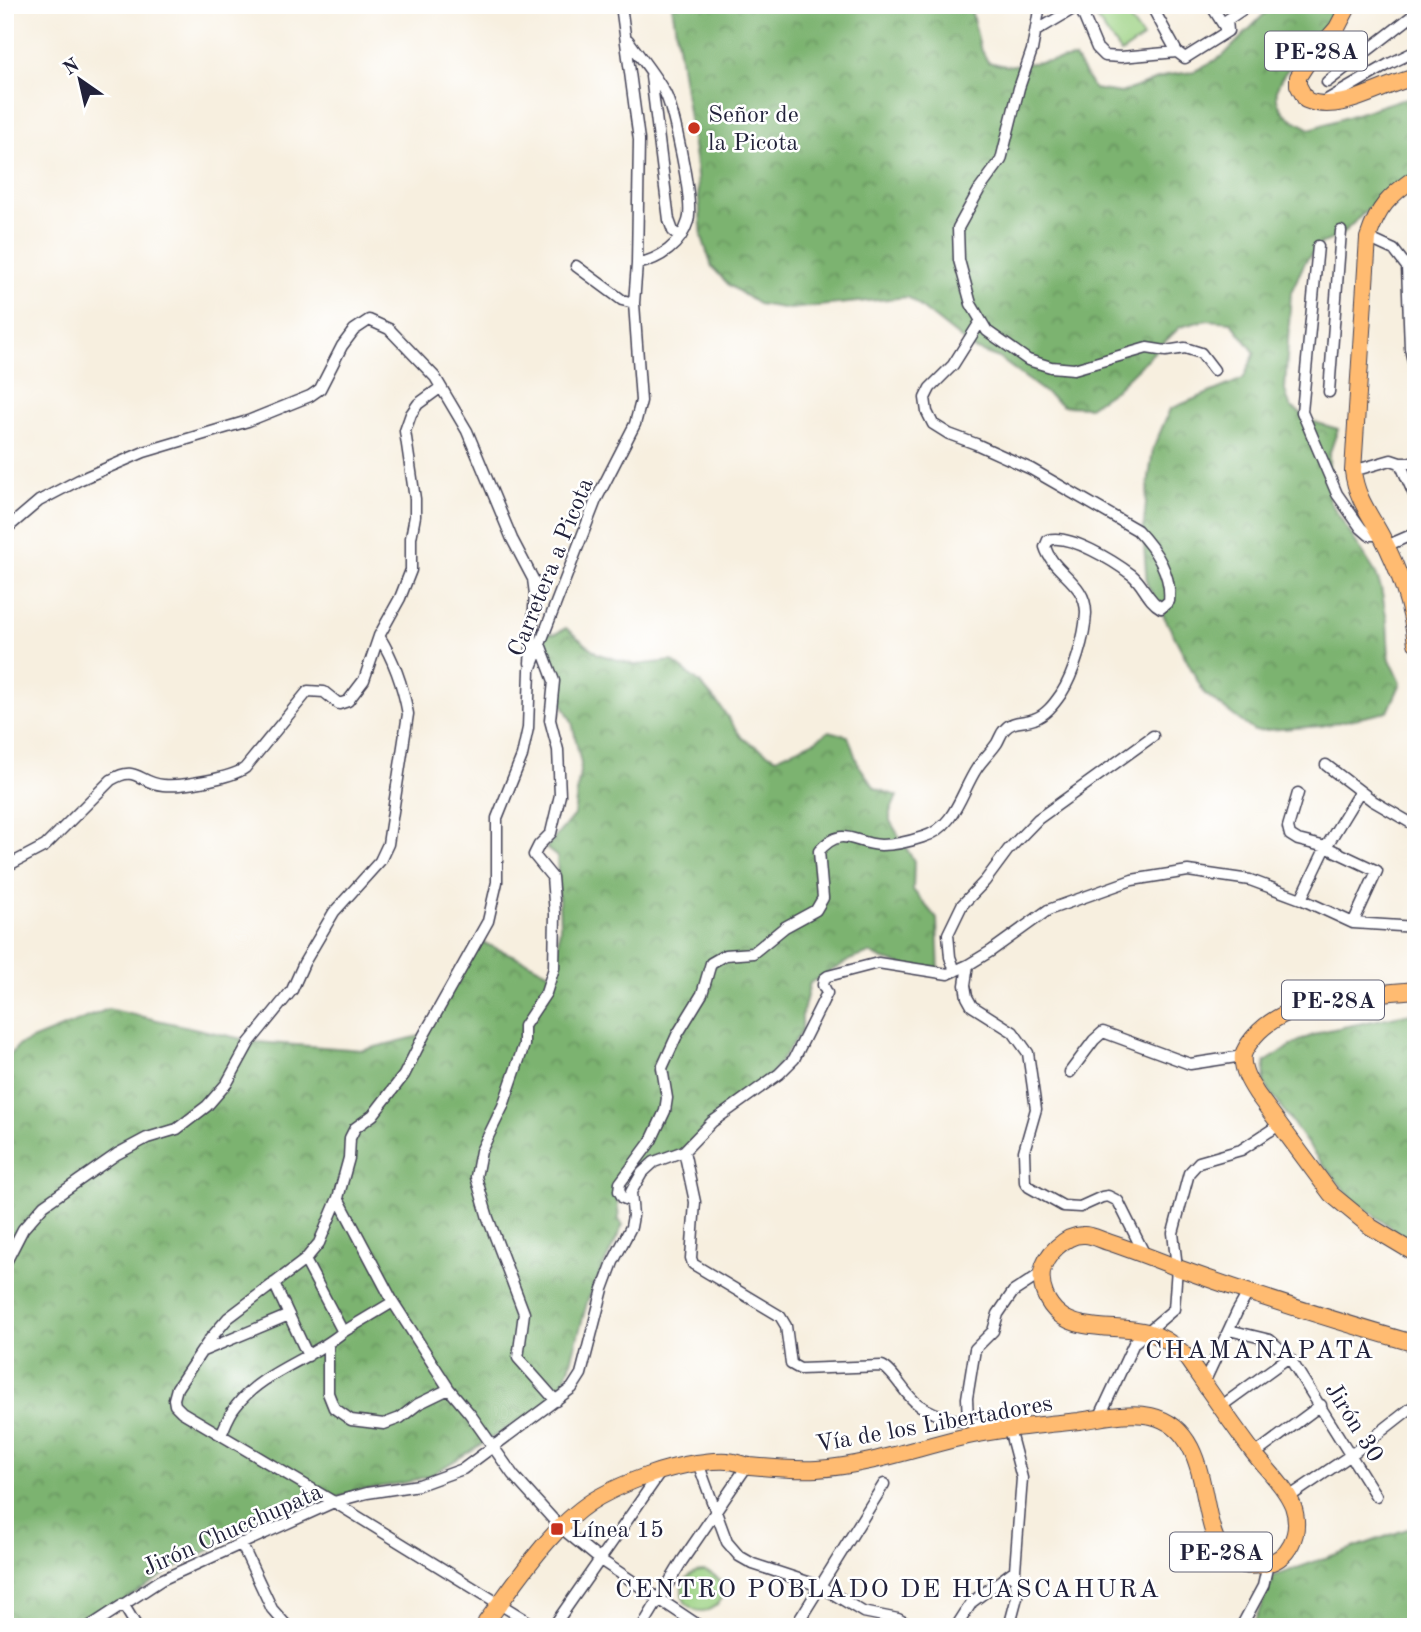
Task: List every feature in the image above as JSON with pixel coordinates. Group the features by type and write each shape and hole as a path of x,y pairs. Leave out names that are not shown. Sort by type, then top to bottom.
{"highway":[{"name":"PE-28A","path":"1349,5 1337,28 1298,77 1298,85 1306,100 1319,104 1350,100 1416,77"},
{"path":"1416,177 1388,198 1374,220 1368,238 1353,471 1360,500 1383,540 1410,604 1416,643"},
{"name":"PE-28A","path":"1243,1056 1248,1044 1258,1032 1289,1011 1324,1001 1416,990"},
{"path":"1243,1056 1247,1077 1331,1194 1371,1227 1416,1254"},
{"path":"1042,1273 1045,1263 1056,1248 1083,1235 1144,1253 1177,1267 1324,1317 1416,1344"},
{"name":"PE-28A","path":"1042,1273 1045,1296 1061,1316 1074,1322 1146,1332 1175,1345 1184,1353 1220,1407 1289,1497 1296,1520 1294,1540 1287,1551 1268,1564"},
{"name":"Vía de los Libertadores","path":"485,1627 560,1527 599,1497 660,1473 698,1463 728,1461 747,1466 817,1469 1009,1429 1099,1418 1145,1415 1168,1422 1190,1444 1197,1458 1211,1526 1222,1553 1238,1564 1249,1567 1268,1564"}],"street":[{"name":"Carretera a Picota","path":"221,1435 182,1412 175,1405 174,1399 185,1373 228,1318 305,1260 319,1243 338,1198 355,1128 373,1115 404,1075 488,921 497,882 496,818 523,756 528,728 530,670 596,500 635,424 641,401 634,303 639,140 621,5"},
{"path":"1040,5 1036,31 1001,159 979,190 958,228 959,260 971,304 987,331 1028,360 1051,367 1074,369 1146,348 1166,351 1185,348 1200,353 1214,369"},
{"path":"1036,31 1079,5 1097,48 1105,56 1181,55 1228,31"},
{"path":"1151,5 1181,55"},
{"path":"1210,5 1228,31"},
{"path":"1228,31 1227,20 1237,9 1249,5"},
{"path":"1327,82 1416,13"},
{"path":"625,37 666,95 683,158 690,219 662,256 637,264"},
{"path":"1319,104 1416,51"},
{"path":"651,73 669,220 673,231 679,236"},
{"path":"1305,390 1332,392 1341,231"},
{"path":"1368,238 1394,250 1407,267 1410,348 1416,375"},
{"path":"1318,246 1302,412 1337,494 1361,528 1369,535 1383,540 1416,533"},
{"path":"576,266 622,300 634,303"},
{"path":"5,530 40,501 79,480 144,452 248,422 310,396 320,389 342,346 354,330 369,320 389,329 435,377 467,430 512,539 533,579 535,594 529,649 530,670"},
{"path":"630,1201 623,1198 619,1192 620,1183 651,1141 665,1111 667,1098 662,1068 677,1035 702,994 711,963 725,955 752,953 785,927 816,910 823,898 819,851 826,843 838,836 851,836 865,842 892,843 925,837 943,827 977,768 999,741 1005,728 1019,721 1034,720 1046,713 1062,692 1082,637 1086,609 1079,588 1047,554 1045,547 1048,540 1061,538 1076,543 1132,575 1155,605 1161,608 1169,601 1168,583 1160,560 1150,543 1137,530 1031,469 949,434 933,424 927,412 925,398 930,387 953,365 980,322"},
{"path":"5,867 45,846 111,780 122,773 131,772 163,785 237,774 245,768 308,691 324,692 339,704 348,701 364,680 379,636 400,598 411,570 415,499 405,431 418,404 440,388"},
{"path":"1353,471 1391,460 1416,463"},
{"path":"1400,463 1416,499"},
{"path":"5,1264 23,1230 44,1205 117,1154 147,1138 177,1129 207,1106 227,1083 249,1042 292,990 304,963 334,912 380,861 388,844 408,714 390,654 379,636"},
{"path":"540,644 554,681 550,720 558,750 560,795 551,833 539,845 534,855 552,877 555,914 554,968 546,993 524,1026 524,1045 503,1106 481,1151 476,1177 488,1219 524,1313 518,1358 556,1401"},
{"path":"955,971 947,934 962,905 985,881 1008,850 1038,819 1153,736"},
{"path":"1326,765 1373,801 1416,826"},
{"path":"1301,899 1326,847 1360,791"},
{"path":"1298,793 1287,832 1298,840 1326,847 1377,871 1353,923"},
{"path":"393,1302 343,1332 328,1345 263,1380 235,1407 221,1435 334,1502 441,1479 463,1469 556,1401 572,1388 581,1374 603,1289 631,1227 631,1192 642,1173 654,1162 684,1151 712,1122 753,1094 794,1059 823,1004 827,993 823,985 824,979 828,976 878,963 948,974 968,965 1048,911 1132,880 1188,871 1250,880 1301,899 1353,923 1416,927"},
{"path":"968,965 965,985 972,1006 1013,1032 1028,1053 1035,1109 1024,1151 1025,1182 1063,1206 1080,1207 1108,1196 1118,1201 1144,1253"},
{"path":"1070,1072 1103,1032 1190,1064 1243,1056"},
{"path":"1099,1418 1134,1343 1174,1310 1177,1267 1173,1233 1189,1173 1199,1162 1241,1150 1279,1125"},
{"path":"684,1151 695,1202 691,1261 698,1269 780,1316 786,1325 791,1364 800,1369 882,1366 887,1368 906,1394 938,1415 1009,1429 1022,1478 1015,1570 1017,1597 1009,1627"},
{"path":"338,1198 393,1302 449,1389 513,1475 560,1527 599,1559 701,1627"},
{"path":"305,1260 343,1332"},
{"path":"968,1421 967,1398 975,1349 993,1331 998,1314 1013,1292 1042,1273"},
{"path":"274,1283 309,1356"},
{"path":"1204,1383 1249,1291"},
{"path":"200,1352 289,1315"},
{"name":"Jirón 30","path":"1229,1330 1270,1340 1289,1357 1376,1496"},
{"path":"328,1345 328,1393 334,1408 351,1420 384,1424 400,1418 418,1404 449,1389"},
{"path":"1220,1407 1289,1357"},
{"path":"1289,1497 1351,1455 1416,1404"},
{"path":"1255,1454 1321,1405"},
{"path":"698,1463 727,1542 739,1556 753,1564 820,1586 863,1612 898,1619 913,1627"},
{"path":"642,1627 747,1466"},
{"path":"553,1627 660,1473"},
{"path":"795,1627 884,1484"},
{"name":"Jirón Chucchupata","path":"89,1627 161,1580 334,1502 537,1627"},
{"path":"241,1543 272,1609 288,1627"},
{"path":"1241,1627 1263,1586 1268,1564"},
{"path":"956,1627 972,1602 1015,1570"},
{"path":"123,1604 137,1627"},
{"path":"1249,1627 1255,1612 1254,1604"}],"green space":[{"path":"672,5 970,5 980,47 988,62 1006,66 1075,58 1094,89 1121,93 1168,75 1193,72 1223,56 1273,5 1333,5 1326,26 1282,77 1277,88 1277,100 1286,114 1310,129 1402,99 1416,97 1416,174 1370,207 1341,235 1321,244 1306,260 1291,292 1285,390 1290,406 1314,422 1338,429 1329,455 1329,500 1375,572 1381,588 1387,621 1389,657 1401,683 1388,712 1321,726 1254,731 1204,693 1147,584 1143,532 1153,449 1170,409 1243,379 1255,353 1231,322 1206,320 1180,327 1116,389 1089,407 1063,406 999,358 974,349 908,297 789,309 758,304 729,285 712,267 702,237 696,165"},
{"path":"1108,5 1119,5 1143,38 1121,53 1094,15"},
{"path":"566,628 598,654 635,665 672,661 700,683 742,738 776,758 815,741 829,731 848,736 858,764 875,788 897,796 890,812 890,821 914,861 913,890 937,919 939,975 881,959 870,953 852,959 810,983 802,1016 802,1031 772,1073 678,1153 627,1177 617,1196 619,1220 623,1225 588,1299 569,1369 554,1400 431,1475 356,1491 268,1519 173,1569 83,1627 5,1627 5,1060 19,1045 108,1009 256,1042 363,1050 424,1035 477,940 555,976 560,926 557,857 546,848 574,815 581,764 572,722 547,674 545,632 555,634"},
{"path":"1416,1012 1416,1246 1352,1199 1316,1156 1264,1083 1265,1062 1301,1040 1324,1031"},
{"path":"1416,1526 1416,1627 1252,1627 1274,1576"},
{"path":"702,1571 716,1577 722,1591 716,1605 702,1611 688,1605 682,1591 688,1577"}],"place":[{"name":"Señor de la Picota","path":"694,128"},
{"name":"Línea 15","path":"557,1529"}],"district":[{"name":"CHAMANAPATA","path":"1260,1349"},
{"name":"CENTRO POBLADO DE HUASCAHURA","path":"888,1588"}]}
